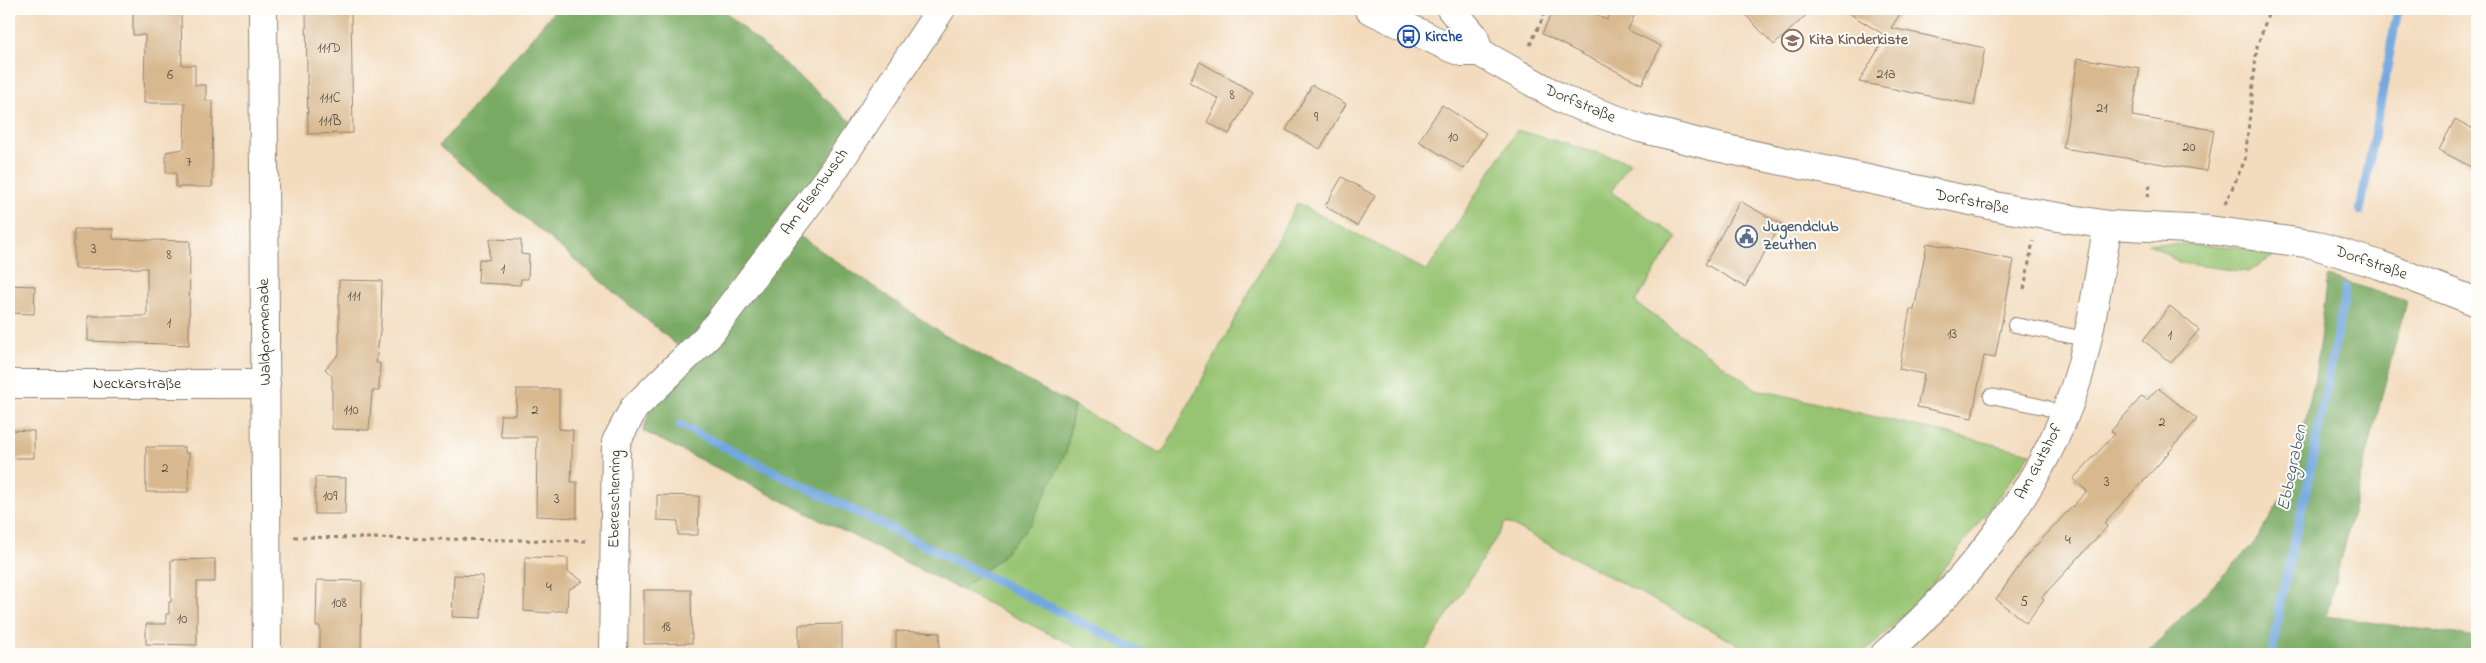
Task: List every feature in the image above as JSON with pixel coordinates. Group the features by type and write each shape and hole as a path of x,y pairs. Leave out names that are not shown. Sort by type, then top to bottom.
{"street":[{"name":"Waldpromenade","path":"263,9 267,654"},
{"name":"Am Elsenbusch","path":"678,367 708,336 831,174 941,9"},
{"name":"Dorfstraße","path":"1369,9 1451,48 1462,52 1479,52 1566,102 1640,128 1874,182 2008,209 2108,225 2209,230 2305,243 2363,259 2477,302"},
{"path":"1451,9 1474,36 1479,52"},
{"name":"Am Gutshof","path":"1885,654 1948,594 1997,534 2033,479 2064,415 2081,367 2108,225"},
{"name":"Ebereschenring","path":"613,654 613,541 616,442 634,408 678,367"},
{"name":"Neckarstraße","path":"9,384 266,384"}],"lane":[{"path":"2015,325 2086,339"},
{"path":"1991,396 2044,407 2064,415"}],"path":[{"path":"1530,45 1547,9"},
{"path":"2224,205 2245,160 2258,47 2270,9"},
{"path":"2148,197 2150,184"},
{"path":"2024,288 2033,241"},
{"path":"267,536 613,541"}],"green space":[{"path":"556,9 721,9 854,124 782,224 944,335 1074,406 1066,452 1032,522 1000,558 961,590 643,431 660,381 684,351 439,146"},
{"path":"1517,130 1630,162 1611,192 1677,237 1635,302 1756,389 2031,453 1934,582 1873,646 1858,654 1756,654 1506,522 1423,654 1090,654 961,590 1000,558 1066,452 1074,406 1162,454 1297,203 1427,271"},
{"path":"2148,243 2237,247 2277,254 2248,272 2180,263"},
{"path":"2328,276 2406,301 2326,616 2477,637 2477,654 2146,654 2254,544 2292,481 2315,378"}],"building":[{"path":"133,9 181,10 182,65 195,65 195,85 206,85 206,101 213,101 212,187 176,187 176,173 166,173 166,152 184,149 185,103 144,103 145,35 133,35"},
{"path":"1554,9 1585,9 1607,20 1612,9 1623,9 1635,14 1628,30 1661,46 1642,84 1542,34"},
{"path":"1740,9 1813,9 1774,45"},
{"path":"1842,9 1903,9 1891,28 1985,48 1974,105 1859,82 1886,36"},
{"path":"351,12 353,133 308,134 306,13"},
{"path":"2078,58 2140,68 2132,116 2214,130 2207,171 2063,148"},
{"path":"1200,62 1253,92 1229,134 1207,122 1219,99 1189,82"},
{"path":"1312,85 1346,104 1320,149 1286,130"},
{"path":"1442,105 1486,133 1464,169 1419,141"},
{"path":"2455,119 2477,131 2477,170 2439,150"},
{"path":"1342,177 1375,196 1357,226 1325,206"},
{"name":"Jugendclub Zeuthen","path":"1740,201 1781,224 1745,287 1705,264"},
{"path":"74,229 113,229 113,239 190,241 189,345 88,341 88,316 147,316 147,268 74,269"},
{"path":"490,239 521,240 521,254 529,255 528,279 521,279 520,285 478,283 479,259 489,260"},
{"path":"1927,243 2014,260 1995,358 1984,356 1972,418 1917,407 1924,374 1899,369 1910,309 1914,310"},
{"path":"339,280 382,281 381,323 376,363 380,363 379,391 372,391 369,430 332,429 332,376 325,369 339,354"},
{"path":"9,285 35,286 34,314 9,313"},
{"path":"2170,306 2199,330 2171,363 2143,340"},
{"path":"2158,388 2197,419 2157,466 2104,523 2107,527 2042,597 2044,599 2026,623 1996,599 2028,554 2087,491 2073,479 2115,434 2111,431 2142,396 2147,400"},
{"path":"517,389 559,389 559,429 573,430 571,482 577,482 577,518 536,516 537,437 501,437 500,415 516,415"},
{"path":"9,430 34,431 34,458 9,458"},
{"path":"146,447 185,447 185,453 189,453 188,492 146,492"},
{"path":"315,477 346,478 345,514 315,514"},
{"path":"657,495 699,496 698,535 678,535 678,521 657,520"},
{"path":"525,557 568,558 568,572 583,581 568,590 567,611 552,611 550,613 524,611"},
{"path":"215,559 215,582 197,582 197,645 146,644 146,624 166,624 166,614 169,614 169,602 171,602 171,560"},
{"path":"454,575 483,576 481,618 452,617"},
{"path":"317,580 362,581 361,654 320,654 320,626 316,626"},
{"path":"644,590 691,590 692,643 644,644"},
{"path":"842,624 842,654 799,654 799,625"},
{"path":"896,631 940,633 939,654 896,654"}],"waterway":[{"name":"Ebbegraben","path":"2360,211 2398,9"},
{"name":"Ebbegraben","path":"2272,654 2282,594 2307,487 2346,288"},
{"path":"680,425 1145,654"}],"place":[{"name":"Kirche","path":"1409,37"},
{"name":"Kita Kinderkiste","path":"1793,40"},
{"name":"Jugendclub Zeuthen","path":"1747,236"}]}
